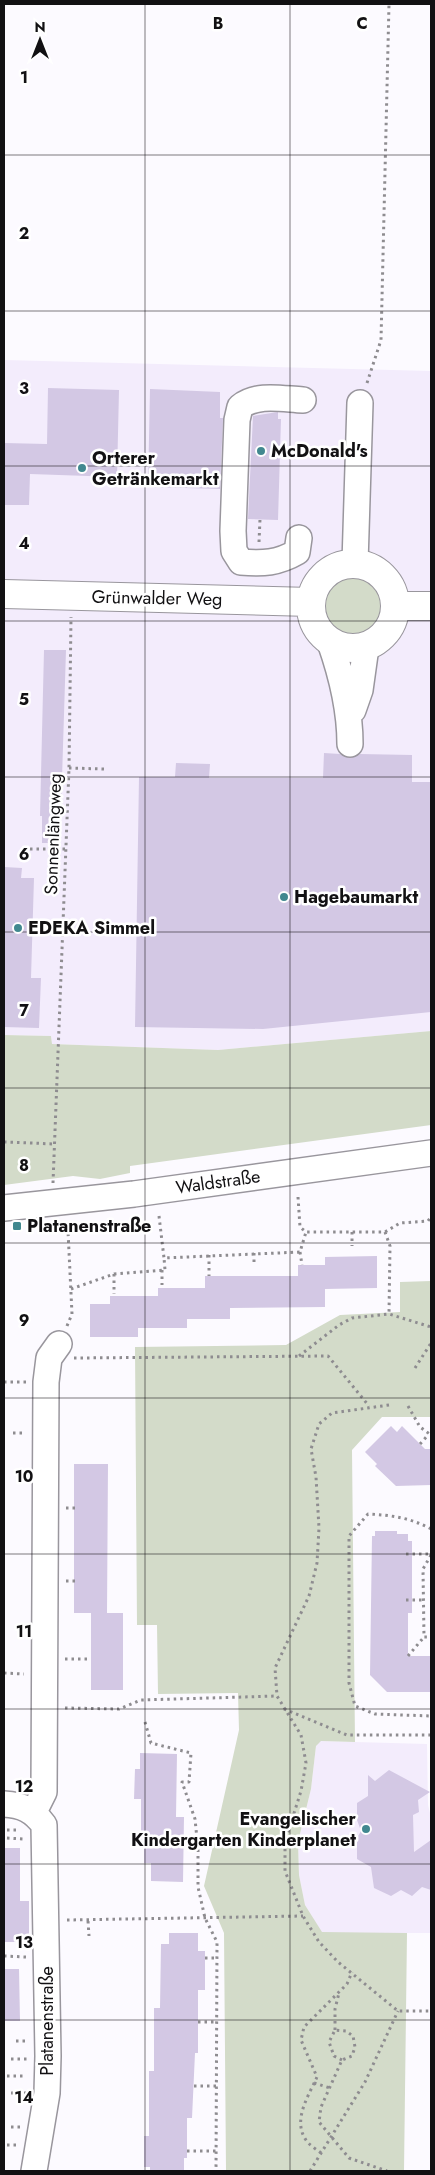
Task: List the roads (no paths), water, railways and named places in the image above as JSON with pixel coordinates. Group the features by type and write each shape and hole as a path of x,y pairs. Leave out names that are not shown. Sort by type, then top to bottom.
{"main road":[{"path":"355,563 365,565 382,575 390,583 396,606 394,619 388,631 378,641 366,647 354,649 330,642 315,625 311,602 320,578 342,564 355,563"},
{"name":"Grünwalder Weg","path":"4,594 311,602"},
{"path":"396,606 431,606"}],"street":[{"path":"299,538 297,552 281,561 241,562 234,551 237,420 240,406 249,399 303,400"},
{"path":"355,563 360,404"},
{"path":"330,642 343,680 350,717 350,744"},
{"path":"350,717 360,690 366,647"},
{"name":"Waldstraße","path":"4,1208 56,1203 431,1153"},
{"path":"4,1804 15,1804 34,1812 44,1792 46,1382 54,1351"},
{"name":"Platanenstraße","path":"34,1812 44,1825 47,2091 34,2171"}],"place":[{"name":"McDonald's","path":"261,451"},
{"name":"Orterer Getränkemarkt","path":"82,468"},
{"name":"Hagebaumarkt","path":"284,897"},
{"name":"EDEKA Simmel","path":"18,928"},
{"name":"Platanenstraße","path":"17,1226"},
{"name":"Evangelischer Kindergarten Kinderplanet","path":"366,1829"}]}
